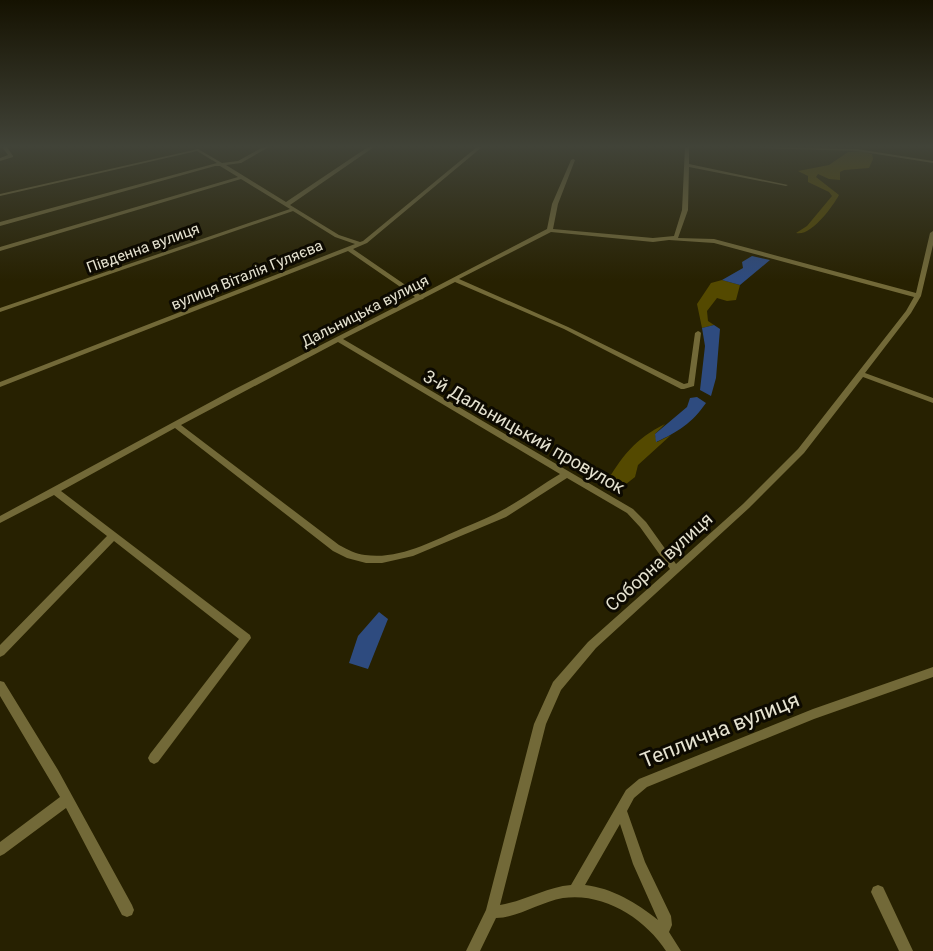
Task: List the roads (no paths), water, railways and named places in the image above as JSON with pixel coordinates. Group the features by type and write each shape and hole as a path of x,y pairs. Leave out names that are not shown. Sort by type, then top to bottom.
{"street":[{"path":"0,195 16,191"},
{"path":"0,224 121,191"},
{"path":"0,249 194,191"},
{"path":"266,191 337,236 360,244"},
{"path":"287,204 306,191"},
{"name":"вулиця Віталія Гуляєва","path":"0,385 369,240 427,191"},
{"path":"560,191 550,230 714,241 918,296"},
{"path":"670,239 679,231 685,210 686,191"},
{"name":"Південна вулиця","path":"0,310 294,209"},
{"name":"Дальницька вулиця","path":"0,520 176,425 550,230"},
{"path":"679,231 696,240"},
{"name":"Соборна вулиця","path":"473,951 492,912 540,724 551,697 581,656 676,570 801,451 901,324 918,296 933,233"},
{"path":"349,249 421,298"},
{"path":"456,280 566,328 684,387 691,384 698,333"},
{"name":"3-й Дальницький провулок","path":"339,340 636,516 660,553 676,570"},
{"path":"862,374 933,401"},
{"path":"176,425 336,549 352,558 386,559 423,549 507,512 567,474"},
{"path":"54,490 246,638 154,758"},
{"path":"0,652 114,536"},
{"name":"Теплична вулиця","path":"575,890 636,787 654,777 813,714 933,672"},
{"path":"0,686 54,774 127,910"},
{"path":"0,850 66,800"},
{"path":"621,810 639,864 664,916 665,925 662,933"},
{"path":"492,912 514,910 549,896 575,890 614,901 639,915 662,933 674,951"},
{"path":"878,892 906,951"}],"water":[{"path":"752,256 770,260 740,285 722,280 743,268 742,262"},
{"path":"714,325 720,329 716,378 711,396 700,390 705,346 702,328"},
{"path":"697,397 706,403 695,416 678,431 656,442 655,434 687,407 690,398"},
{"path":"379,612 388,619 368,669 349,663 358,636"}]}
